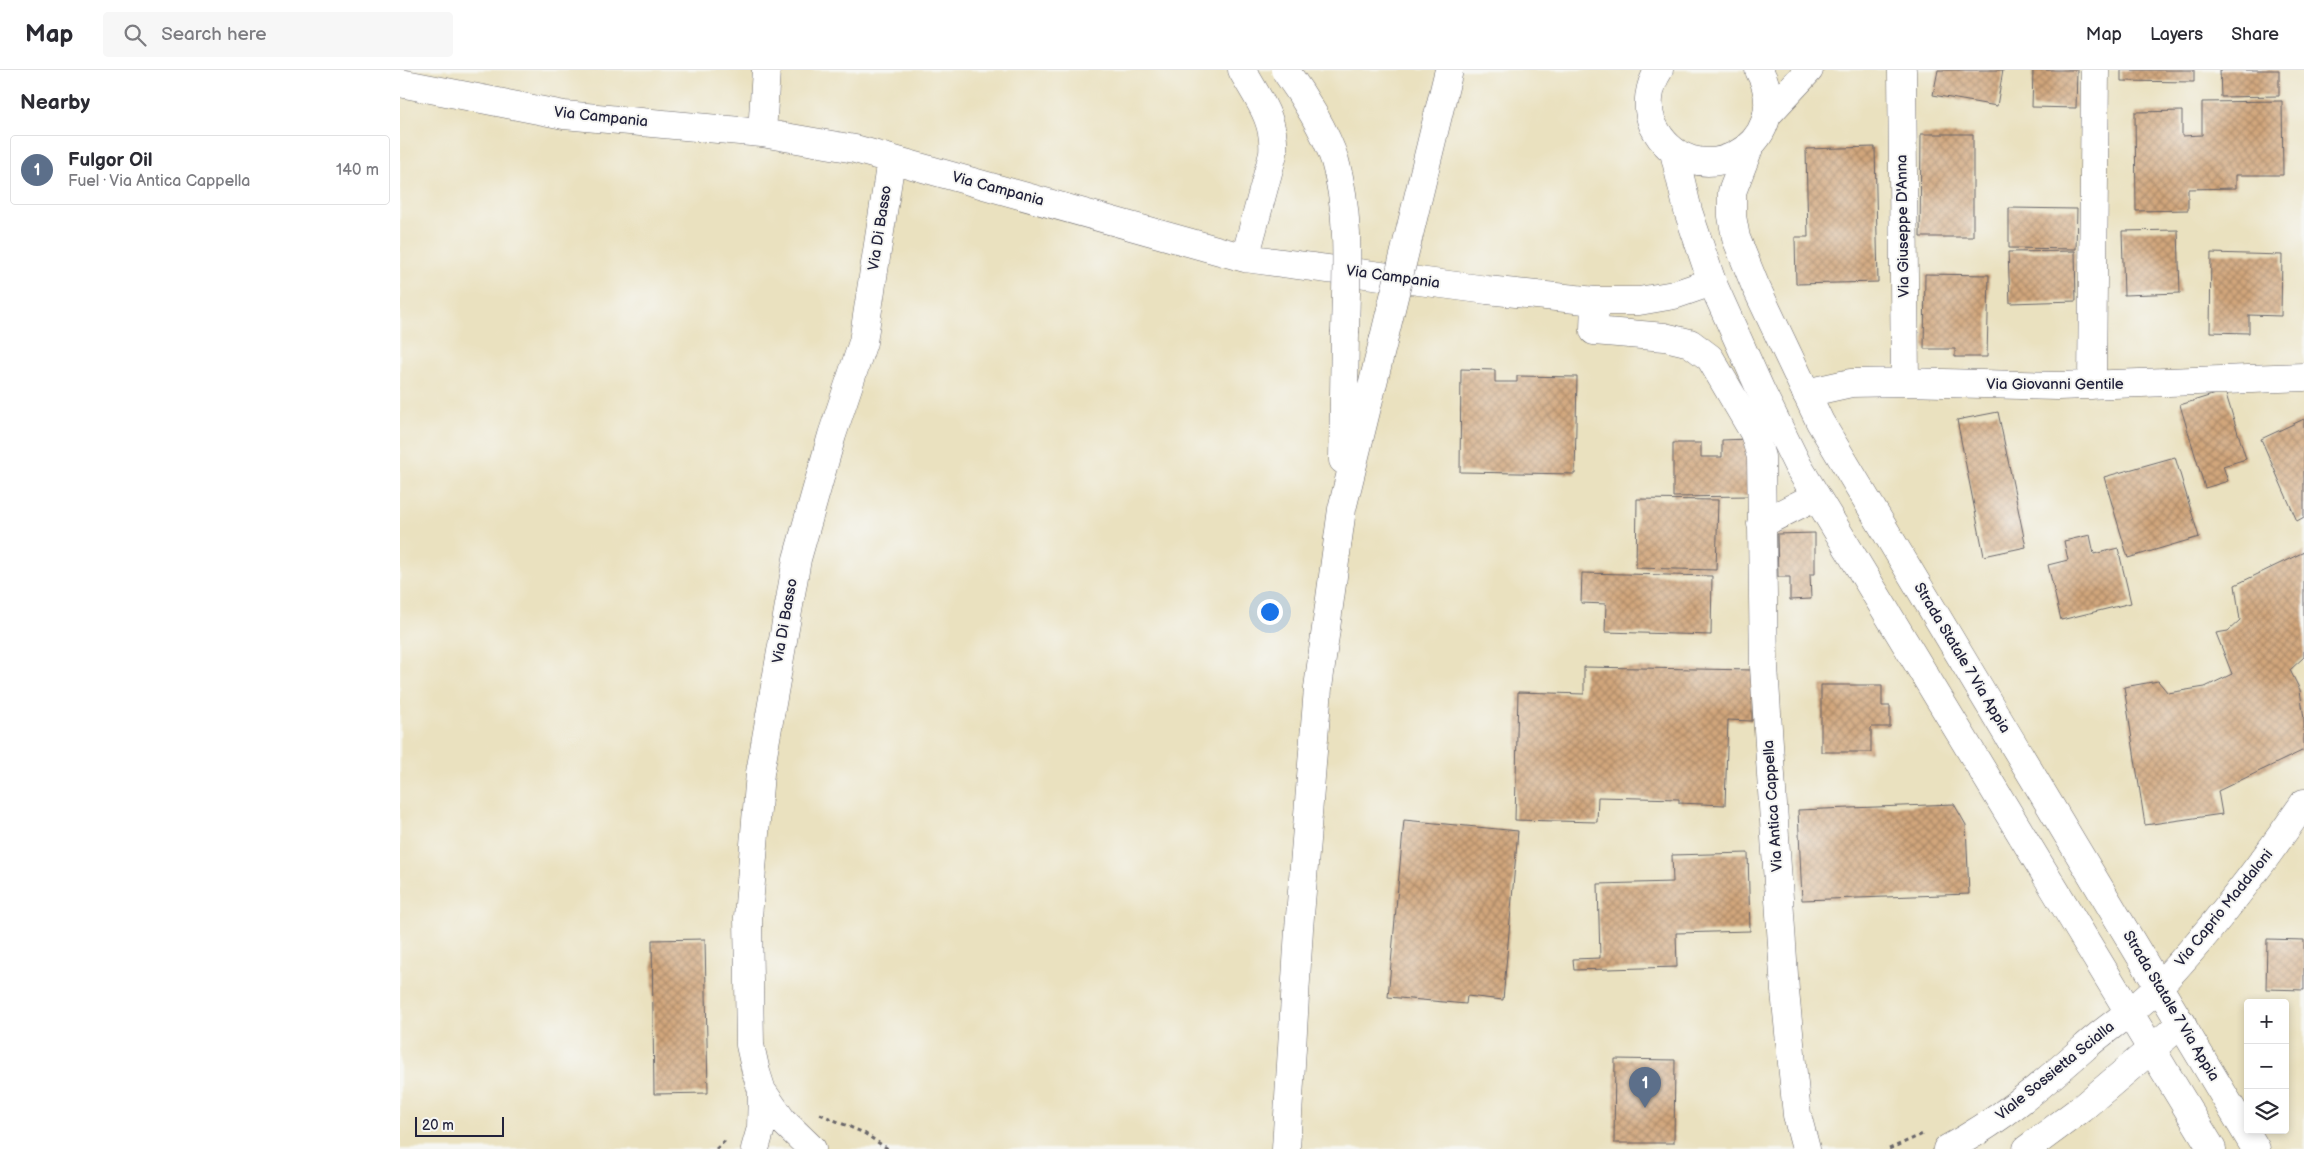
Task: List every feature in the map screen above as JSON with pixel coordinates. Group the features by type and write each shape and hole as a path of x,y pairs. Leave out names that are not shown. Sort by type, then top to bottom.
{"main road":[{"path":"762,133 766,70"},
{"path":"1242,70 1271,122 1274,138 1272,154 1245,258"},
{"path":"1285,70 1307,101 1334,160 1346,222 1342,509"},
{"path":"1286,1149 1299,929 1318,688 1342,509 1449,70"},
{"name":"Strada Statale 7 Via Appia","path":"1758,70 1766,84 1768,99 1767,115 1761,133 1749,148 1732,192 1732,216 1736,238 1806,392 1825,431 2256,1149"},
{"path":"1767,115 1810,70"},
{"name":"Via Giuseppe D'Anna","path":"1902,70 1905,382"},
{"path":"2092,385 2095,70"},
{"name":"Strada Statale 7 Via Appia","path":"1654,73 1648,98 1651,119 1660,138 1674,152 1692,160 1712,162 1732,158 1749,148"},
{"name":"Via Campania","path":"400,84 564,115 762,133 856,149 1245,258 1486,290 1595,301 1639,301 1674,295 1712,282"},
{"name":"Strada Statale 7 Via Appia","path":"1674,152 1688,212 1712,282 1761,391 1798,466 2212,1149"},
{"name":"Via Di Basso","path":"755,1149 761,1128 762,1091 750,1045 748,917 760,773 796,559 832,435 863,342 891,160"},
{"path":"1595,301 1594,330 1665,337 1690,343 1710,358 1754,433 1761,456 1761,524 1816,496"},
{"name":"Via Giovanni Gentile","path":"1806,392 1851,383 2092,385 2304,377"},
{"name":"Via Antica Cappella","path":"1761,524 1764,667 1785,991 1797,1115 1806,1149"},
{"name":"Via Caprio Maddaloni","path":"2159,986 2253,876 2304,804"},
{"name":"Viale Sossietta Scialla","path":"1947,1149 1980,1132 2049,1080 2084,1047 2159,986"},
{"path":"2027,1149 2081,1109 2182,1024"},
{"name":"Via Di Basso","path":"762,1091 782,1120 812,1149"}],"path":[{"path":"813,1111 864,1133 888,1149"}],"building":[{"path":"1938,70 2003,70 1997,106 1933,95"},
{"path":"2033,70 2077,70 2076,108 2032,107"},
{"path":"2121,70 2194,70 2194,82 2121,81"},
{"path":"2220,70 2279,70 2279,96 2221,97"},
{"path":"2282,101 2283,175 2236,175 2236,188 2188,189 2188,210 2136,211 2135,112 2182,111 2182,136 2202,135 2202,102"},
{"path":"1921,134 1973,134 1973,237 1920,237"},
{"path":"1875,147 1878,282 1796,284 1795,237 1808,237 1806,149"},
{"path":"2009,208 2077,209 2076,249 2009,248"},
{"path":"2178,230 2180,293 2124,295 2122,231"},
{"path":"2075,251 2076,301 2010,303 2008,252"},
{"path":"2211,253 2282,255 2281,316 2249,315 2249,333 2210,332"},
{"path":"1925,274 1989,275 1987,357 1955,357 1955,349 1924,349"},
{"path":"1461,369 1495,370 1495,382 1517,382 1517,376 1577,377 1575,474 1460,472"},
{"path":"2225,391 2246,459 2223,466 2228,481 2205,488 2180,405"},
{"path":"1998,412 2026,547 1984,556 1957,420"},
{"path":"2304,419 2304,517 2297,521 2261,439"},
{"path":"1749,439 1750,496 1673,497 1673,443 1701,443 1701,457 1722,457 1722,440"},
{"path":"2175,457 2199,537 2128,558 2104,477"},
{"path":"1637,499 1718,500 1716,570 1636,568"},
{"path":"1815,533 1815,574 1810,574 1811,599 1790,600 1790,577 1778,577 1777,534"},
{"path":"2090,535 2094,554 2118,548 2131,603 2061,620 2048,565 2068,560 2064,541"},
{"path":"2304,552 2304,657 2290,670 2300,690 2304,719 2304,750 2218,791 2222,814 2145,825 2124,687 2158,681 2168,693 2205,687 2232,674 2216,633 2228,631 2240,620 2235,585"},
{"path":"1582,573 1712,576 1711,635 1605,632 1606,604 1581,603"},
{"path":"1584,667 1753,670 1752,721 1728,720 1725,805 1679,803 1679,799 1598,797 1597,822 1515,820 1518,692 1584,694"},
{"path":"1821,685 1882,685 1882,706 1890,706 1890,727 1871,727 1871,752 1821,752"},
{"path":"1954,804 1966,825 1969,894 1802,900 1798,810"},
{"path":"1404,820 1518,831 1503,1000 1467,996 1466,1004 1388,997"},
{"path":"1748,853 1750,931 1676,933 1677,967 1574,970 1573,959 1600,958 1598,884 1673,882 1672,855"},
{"path":"705,939 708,1093 654,1094 652,940"},
{"path":"2267,939 2304,940 2304,990 2266,989"},
{"path":"1615,1059 1675,1060 1674,1143 1614,1143"}],"place":[{"name":"Fulgor Oil","path":"1645,1108"}]}
